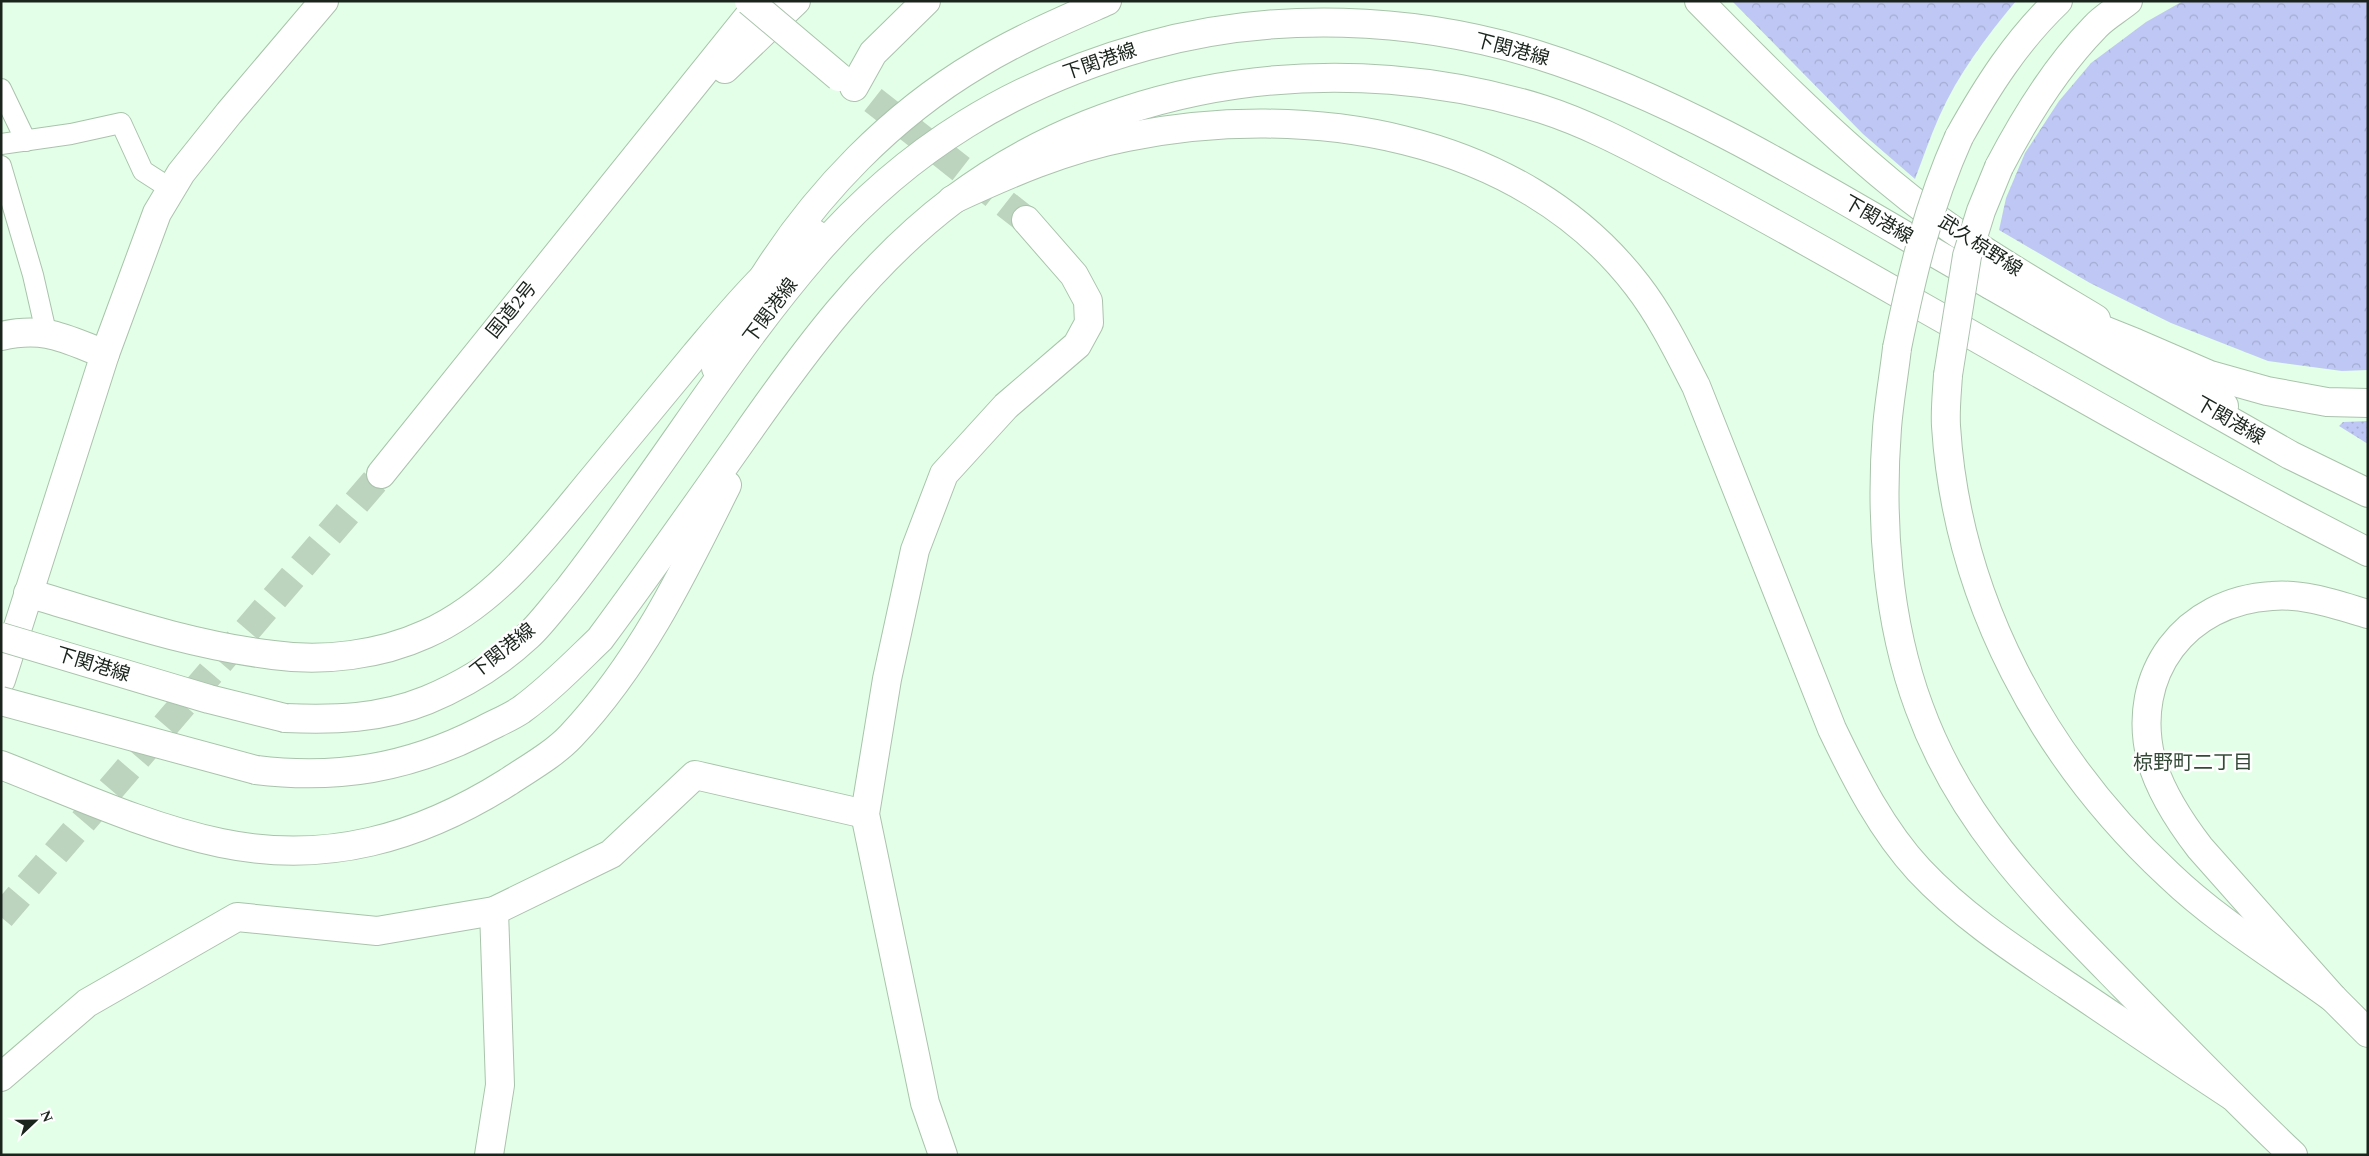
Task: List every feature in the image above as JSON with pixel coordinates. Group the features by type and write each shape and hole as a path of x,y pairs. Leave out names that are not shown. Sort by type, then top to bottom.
{"main road":[{"path":"1,680 105,354 156,213 181,173 324,1"},
{"path":"748,1 855,88 872,53 926,1"},
{"name":"国道2号","path":"381,474 762,1"},
{"name":"国道2号","path":"643,147 796,1"},
{"path":"28,593 182,639 275,656 319,657 360,654 392,648 428,634 492,592 551,529 716,331 763,278 806,217 848,170 887,131 932,94 978,64 1019,42 1107,1"},
{"name":"武久椋野線","path":"1699,1 1765,68 1891,183 1946,225 1994,258 2136,343 2290,454"},
{"path":"2058,1 2012,52 1985,91 1959,137 1940,179 1924,228 1897,348 1887,438 1885,497 1894,611 1904,658 1918,707 1943,764 1980,825 2032,892 2232,1096 2293,1155"},
{"path":"2128,1 2095,26 2029,110 1999,167 1980,210 1967,256 1948,375 1946,423 1951,474 1960,528 1977,584 2025,696 2045,728 2092,793 2127,835 2170,877 2210,910 2333,998"},
{"name":"下関港線","path":"1,637 209,699 285,718 343,720 385,713 423,702 460,685 494,664 531,634 590,562 771,308 817,252 858,208 904,167 950,133 997,104 1075,70 1118,54 1186,35 1259,25 1331,22 1404,28 1474,38 1538,55 1609,81 1679,112 1827,190 2290,454 2368,493"},
{"path":"1,701 256,770 292,774 332,773 380,768 447,748 520,710 559,678 600,639 803,356 875,270 952,200 1005,165 1059,136 1116,113 1177,95 1240,83 1298,77 1361,78 1425,84 1542,109 1600,132 1734,200 2258,497 2368,552"},
{"path":"952,200 1014,171 1073,151 1126,137 1179,128 1229,124 1287,124 1393,138 1443,152 1486,167 1528,190 1567,216 1603,247 1637,285 1669,333 1696,386 1832,729 1858,782 1889,830 1919,870 1959,908 1998,939 2232,1096"},
{"path":"683,432 763,278 846,210 904,167"},
{"path":"944,1155 925,1103 865,814 887,679 915,550 944,474 1006,406 1077,345 1089,322 1088,301 1074,275 1026,220"},
{"path":"1991,285 2210,375 2267,391 2327,402 2368,403"},
{"path":"1,336 26,332 46,332 105,354"},
{"path":"1,765 160,826 221,843 278,852 371,842 403,834 437,821 479,800 528,769 569,738 619,678 670,599 770,401"},
{"path":"2368,614 2304,597 2272,596 2242,600 2212,612 2188,628 2169,647 2156,674 2148,700 2147,728 2152,760 2163,790 2181,822 2200,848 2333,998 2368,1033"},
{"path":"1,1077 87,1003 237,917 377,931 494,911 611,854 695,775 865,814"},
{"path":"489,1155 500,1085 494,911"}],"lane":[{"path":"1,89 26,141"},
{"path":"1,144 71,134 121,123 142,171 171,189"},
{"path":"1,166 33,275 46,332"}],"green space":[{"path":"1732,1 2016,1 1983,42 1955,86 1936,125 1915,179 1863,134"},
{"path":"2183,1 2368,1 2368,370 2342,371 2268,361 2171,323 2090,283 1999,230 2006,198 2025,153 2059,101 2091,63 2146,22"},
{"path":"2368,421 2368,444 2339,426 2343,422"}],"tunnel":[{"path":"873,100 1026,220"},
{"path":"1,917 381,474"}],"district":[{"name":"椋野町二丁目","path":"2193,763"}]}
